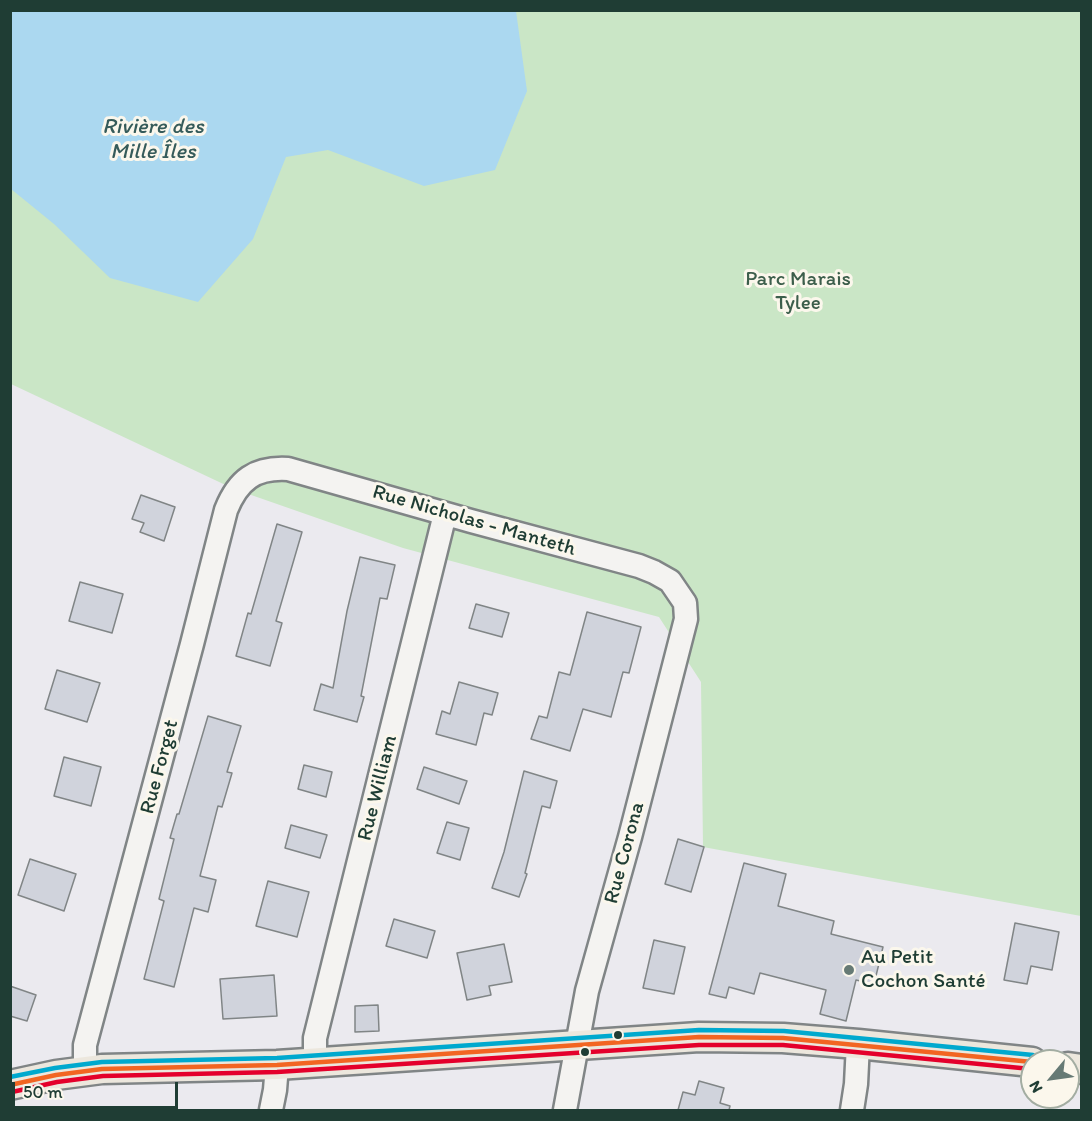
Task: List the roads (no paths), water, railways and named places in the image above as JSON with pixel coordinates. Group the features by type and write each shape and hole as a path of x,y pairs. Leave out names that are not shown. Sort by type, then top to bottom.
{"main road":[{"path":"10,1085 85,1071 277,1065 699,1037 783,1038 1020,1061"}],"street":[{"name":"Rue Nicholas - Manteth","path":"256,474 276,469 295,471 654,572 670,581 682,597"},
{"name":"Rue Forget","path":"85,1071 85,1046 223,519 234,492 240,484 256,474"},
{"name":"Rue William","path":"315,1062 315,1038 445,514"},
{"name":"Rue Corona","path":"565,1110 587,991 630,837 686,619 687,610 682,597"},
{"path":"852,1110 858,1044"},
{"path":"271,1110 277,1065"}],"water":[{"name":"Rivière des Mille Îles","path":"10,11 516,11 527,91 495,170 424,186 328,150 286,157 253,239 198,302 110,278 54,224 11,189"}],"place":[{"name":"Au Petit Cochon Santé","path":"849,970"}],"park label":[{"name":"Parc Marais Tylee","path":"798,292"}]}
